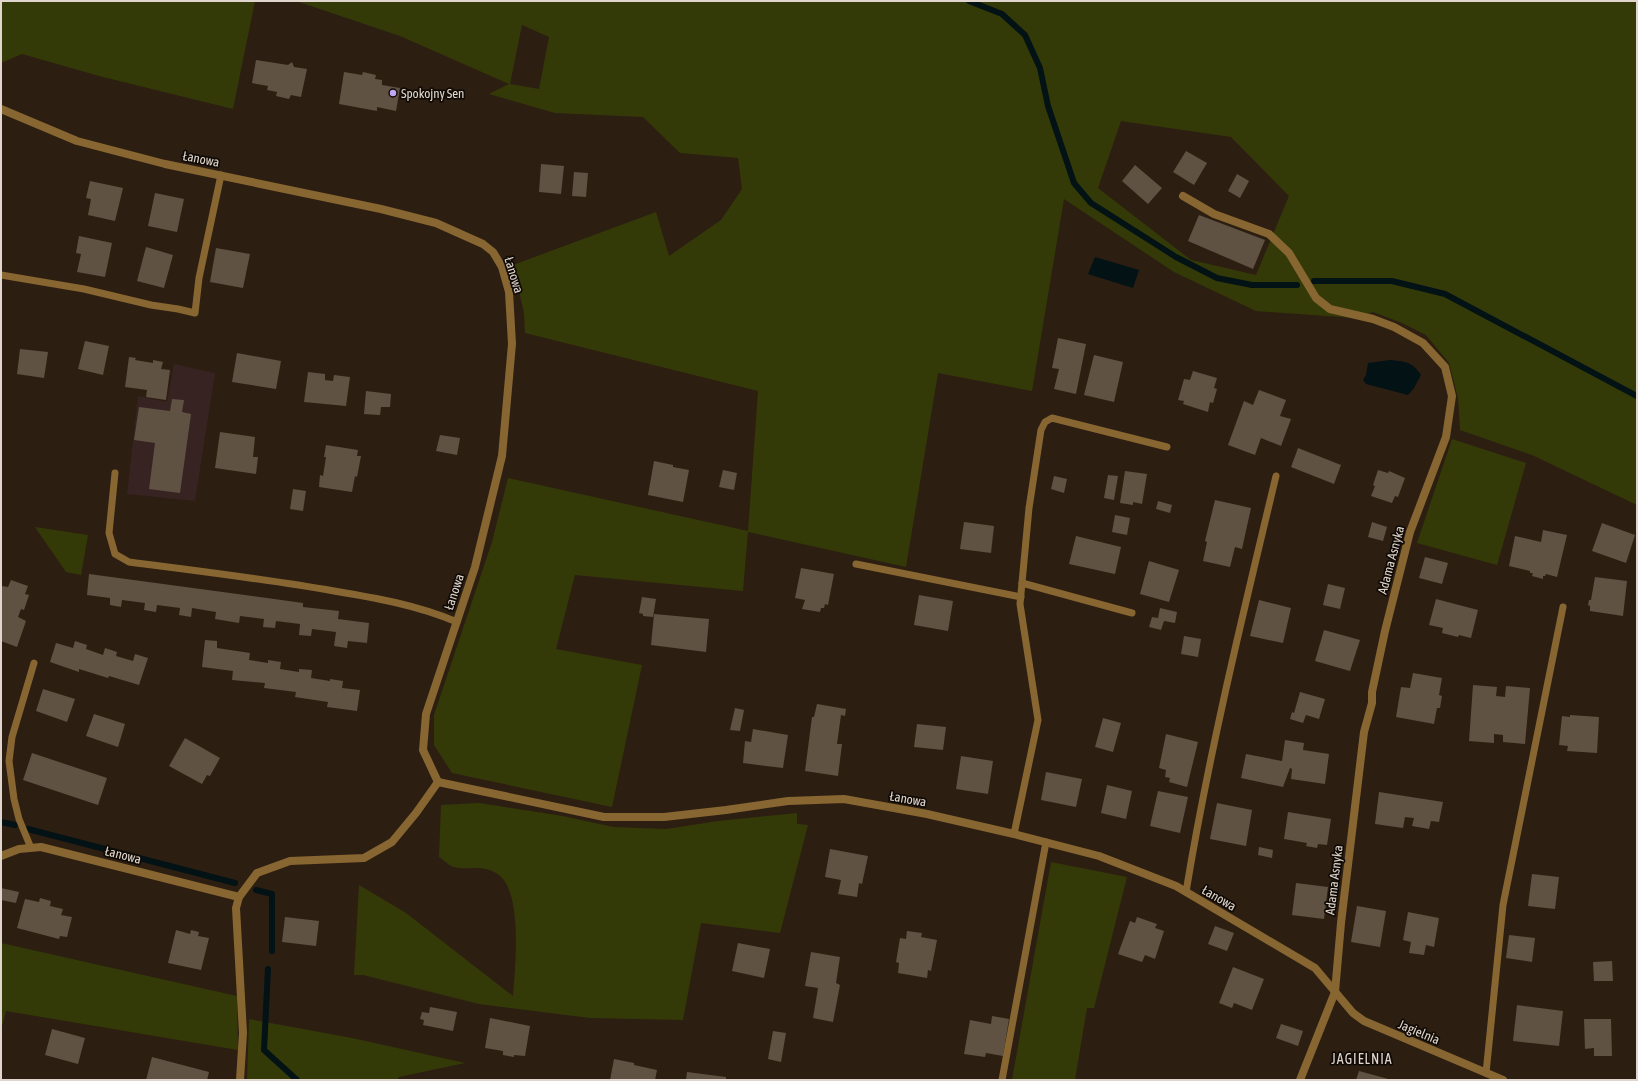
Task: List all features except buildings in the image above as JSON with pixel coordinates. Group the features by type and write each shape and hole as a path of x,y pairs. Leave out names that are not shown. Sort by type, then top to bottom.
{"street":[{"name":"Łanowa","path":"1,109 77,141 165,164 382,209 436,223 483,244 493,252 502,267 509,292 512,344 502,456 475,567 426,714 423,750 438,782 604,816 664,817 788,801 844,799 928,814 1014,834 1098,856 1176,886 1315,968 1325,978 1334,992"},
{"name":"Adama Asnyka","path":"1183,196 1214,214 1269,234 1289,253 1316,298 1330,309 1373,319 1394,327 1423,343 1444,367 1452,396 1446,437 1410,532 1385,631 1372,692 1372,703 1364,732 1342,908 1334,992 1300,1080"},
{"path":"240,1080 243,1033 236,908 239,897 257,873 290,861 364,858 392,842 416,813 438,782"},
{"name":"Łanowa","path":"1,856 19,849 41,847 239,897"},
{"name":"Jagielnia","path":"1334,992 1353,1013 1364,1021 1504,1080"}],"lane":[{"path":"1,275 84,289 151,305 195,313 199,278 221,175"},
{"path":"1014,834 1038,720 1020,604 1029,508 1041,430 1045,422 1052,418 1167,447"},
{"path":"115,473 109,533 115,554 129,562 267,579 395,601 442,615 457,622"},
{"path":"1186,892 1199,814 1247,596 1276,476"},
{"path":"856,564 1021,597"},
{"path":"1022,583 1132,613"},
{"path":"1486,1073 1503,904 1563,607"},
{"path":"31,848 18,812 9,761 12,737 34,663"},
{"path":"1002,1080 1046,842"}],"shaded area":[{"path":"1095,257 1139,270 1133,288 1088,274"},
{"path":"1390,360 1408,363 1415,367 1421,375 1414,388 1408,395 1366,384 1363,380 1366,375 1368,363"},
{"path":"174,364 215,373 195,501 127,494 138,396 167,402"}],"green space":[{"path":"1,1 255,1 233,109 99,76 22,54 1,63"},
{"path":"296,1 1637,1 1637,505 1532,455 1460,430 1458,398 1449,363 1426,335 1402,323 1373,312 1355,318 1256,311 1174,272 1064,199 1032,391 938,373 906,567 748,532 743,591 575,575 556,649 642,665 612,807 452,773 434,745 434,715 492,542 508,478 748,531 758,391 525,333 524,313 513,265 656,212 669,256 721,220 742,189 738,158 680,153 643,117 555,113 489,94 509,84 400,36","holes":["522,25 549,37 539,89 510,84","1121,121 1231,137 1289,196 1256,275 1191,260 1098,188"]},
{"path":"1452,439 1526,463 1497,565 1417,543"},
{"path":"35,527 88,535 81,575 66,572"},
{"path":"479,803 563,816 613,827 666,829 718,821 797,813 797,824 808,825 780,933 701,923 683,1020 590,1018 479,1004 363,975 354,975 359,885 406,913 513,996 516,932 512,898 507,884 493,871 482,868 454,867 439,857 441,805"},
{"path":"1051,862 1127,877 1094,1008 1087,1008 1075,1080 1012,1080"},
{"path":"1,943 237,996 238,1050 6,1011 1,1030"},
{"path":"249,1019 352,1038 465,1063 399,1077 397,1080 247,1080"}],"waterway":[{"path":"969,1 1002,14 1025,35 1040,68 1048,106 1074,183 1091,203 1176,257 1217,278 1252,285 1297,285"},
{"path":"1314,281 1392,281 1445,294 1637,396"},
{"path":"1,822 15,825"},
{"path":"28,829 235,883"},
{"path":"256,890 272,894 272,951"},
{"path":"268,969 264,1050 297,1080"}],"place":[{"name":"Spokojny Sen","path":"393,93"}],"district":[{"name":"JAGIELNIA","path":"1362,1059"}]}
